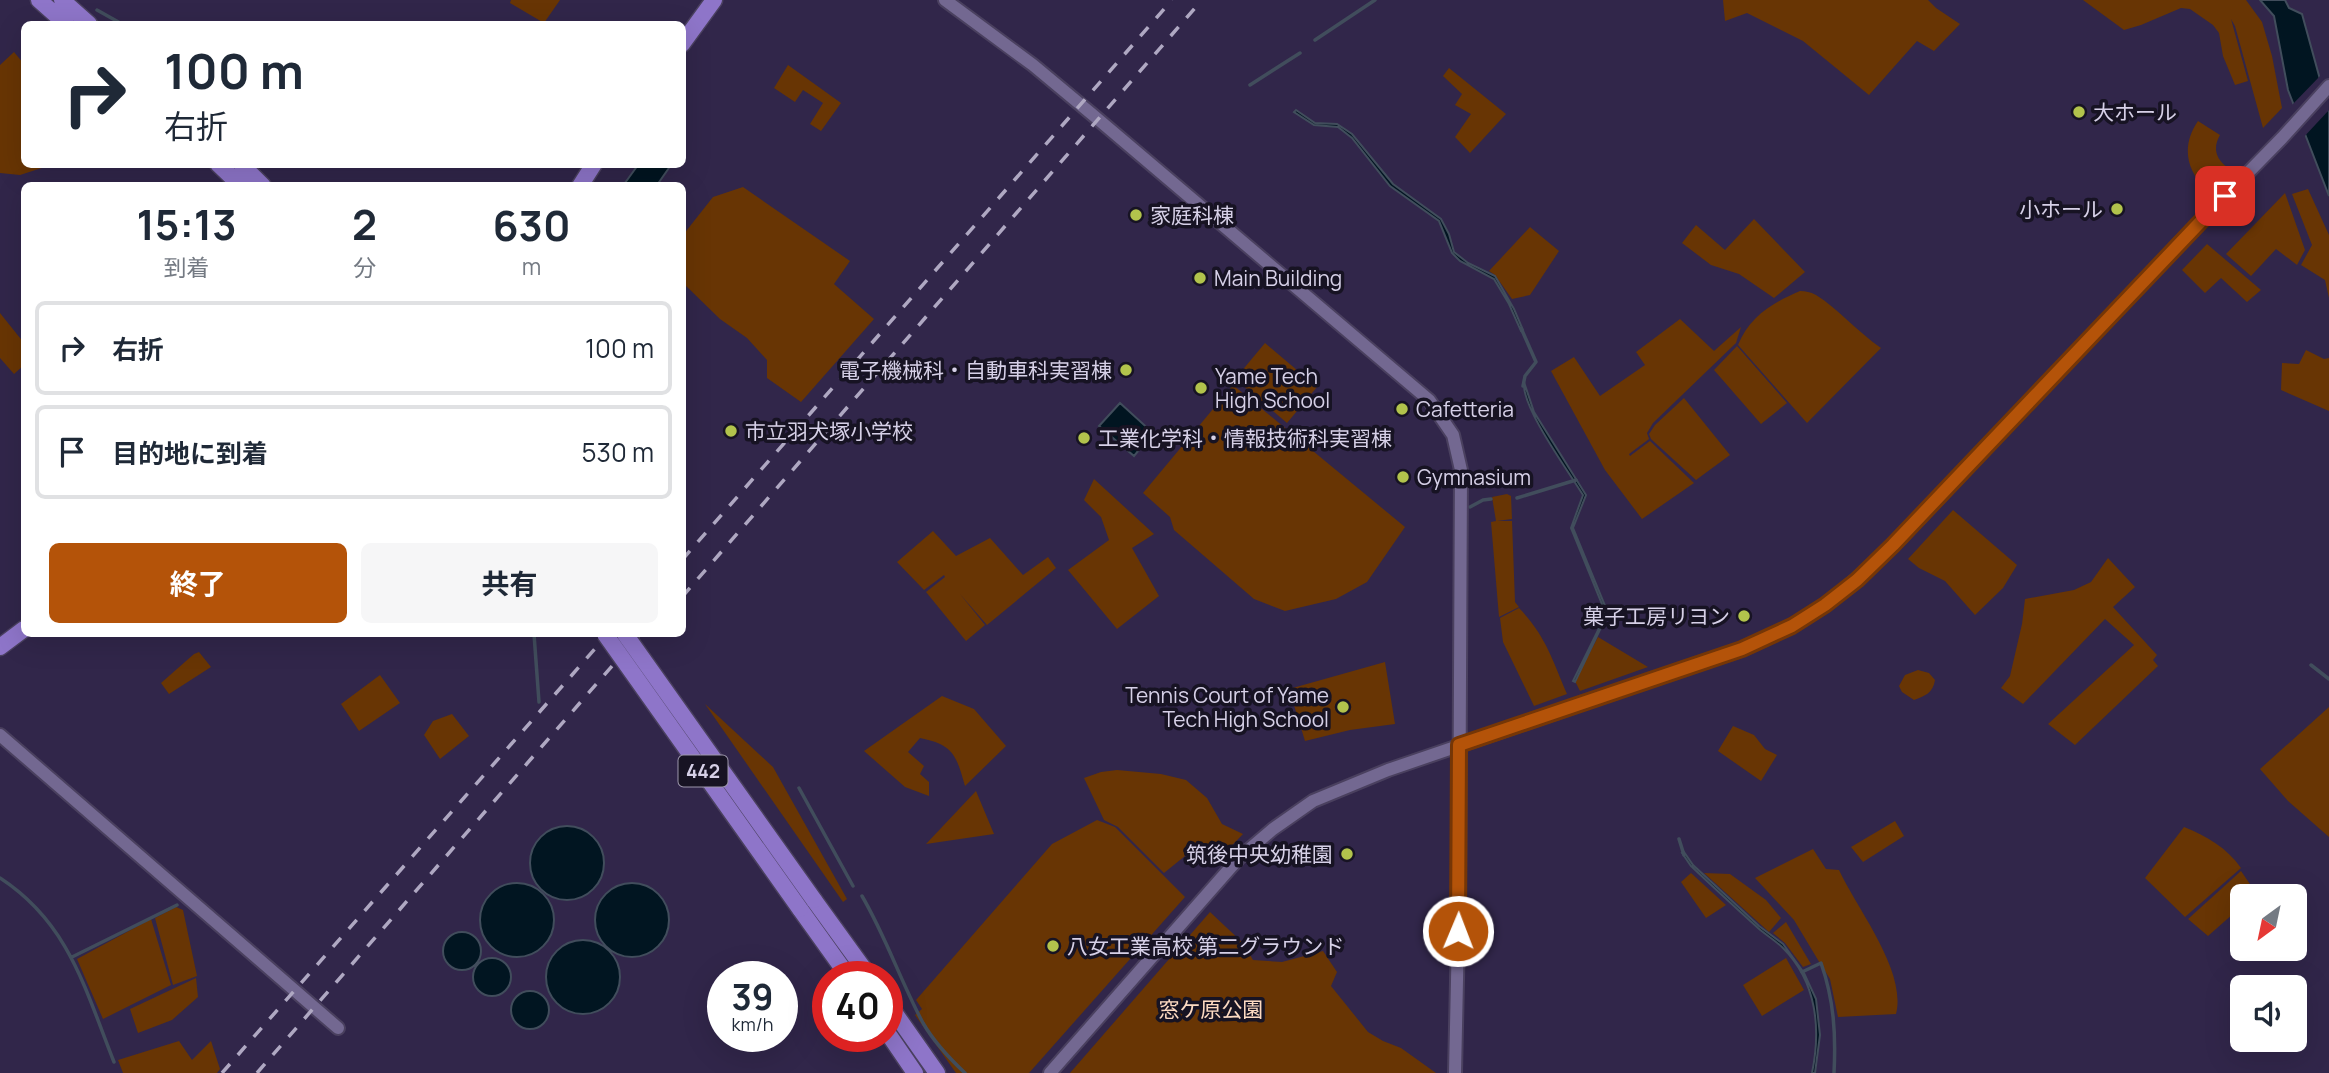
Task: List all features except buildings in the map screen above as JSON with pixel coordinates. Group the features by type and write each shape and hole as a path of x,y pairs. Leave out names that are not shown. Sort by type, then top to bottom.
{"highway":[{"path":"39,0 63,21"},
{"path":"62,0 86,21"},
{"path":"686,38 714,0"},
{"path":"222,168 237,182"},
{"path":"245,168 259,182"},
{"path":"0,647 21,631"},
{"name":"442","path":"608,637 837,961"},
{"name":"442","path":"627,637 858,961"},
{"path":"903,1025 937,1073"},
{"path":"901,1052 915,1073"}],"street":[{"path":"946,0 1094,115 1429,400 1452,435 1461,470 1455,1073"},
{"path":"1050,1073 1239,858 1273,829 1313,802 1459,745 1712,661 1792,626 1825,605 1857,580 1893,545 2329,86"},
{"path":"0,735 338,1028"}],"green space":[{"path":"511,0 560,0 545,21 541,21 510,3"},
{"path":"1723,0 1928,0 1960,24 1934,51 1917,41 1869,95 1803,41 1747,13 1725,21"},
{"path":"2083,0 2246,0 2262,22 2282,108 2263,128 2231,19 2248,81 2235,85 2223,56 2219,33 2213,25 2190,9 2181,8 2124,30"},
{"path":"14,52 21,60 21,168 42,168 20,175 0,173 0,65"},
{"path":"788,65 841,103 821,131 810,124 823,103 803,90 795,102 774,88"},
{"path":"1449,68 1506,114 1470,153 1455,137 1471,114 1455,105 1462,94 1443,76"},
{"path":"2198,121 2220,135 2216,152 2227,167 2206,188 2194,173 2188,156 2190,139"},
{"path":"743,187 850,261 834,284 874,319 801,402 767,378 767,360 747,338 720,319 686,286 686,231 713,197"},
{"path":"2308,189 2329,235 2329,298 2325,280 2301,265 2312,245 2292,194"},
{"path":"2285,193 2305,250 2297,265 2276,249 2251,276 2226,254"},
{"path":"1754,219 1805,272 1774,298 1739,274 1711,265 1682,243 1696,225 1725,250"},
{"path":"1530,227 1559,251 1530,295 1512,299 1489,271"},
{"path":"2207,244 2261,290 2247,302 2221,278 2205,293 2182,270"},
{"path":"1800,291 1812,293 1824,300 1881,348 1807,423 1738,345 1756,318 1780,300"},
{"path":"0,313 21,339 21,368 14,374 0,358"},
{"path":"1680,319 1714,351 1741,327 1736,343 1653,423 1647,433 1649,439 1629,454 1630,456 1650,441 1694,483 1642,519 1605,470 1551,371 1574,357 1600,396 1645,365 1636,352"},
{"path":"1265,343 1317,387 1287,423 1235,379"},
{"path":"1737,346 1787,403 1761,424 1714,370"},
{"path":"2306,350 2324,359 2329,358 2329,411 2281,390 2282,363 2299,364"},
{"path":"1233,385 1405,527 1367,582 1336,599 1285,611 1254,599 1174,530 1170,517 1143,493"},
{"path":"1684,398 1730,455 1696,480 1651,439 1649,434"},
{"path":"1094,479 1154,534 1132,548 1159,596 1117,629 1068,570 1109,540 1101,517 1084,500"},
{"path":"1507,494 1511,496 1512,519 1497,521 1512,521 1515,602 1519,607 1499,617 1491,522 1496,521 1492,497"},
{"path":"1953,510 2017,565 2003,588 1975,615 1945,581 1919,568 1908,559"},
{"path":"933,531 956,556 990,538 1023,575 1048,557 1056,568 987,625 960,594 985,625 966,641 926,592 945,577 944,575 924,590 897,562"},
{"path":"2108,558 2135,587 2113,607 2157,655 2153,660 2158,666 2075,745 2048,724 2134,645 2105,619 2023,704 2001,688 2010,676 2025,599 2074,590 2091,582"},
{"path":"1519,608 1542,638 1567,694 1534,706 1503,642 1500,618"},
{"path":"1598,637 1648,667 1580,691 1575,681"},
{"path":"199,652 211,667 169,694 161,683"},
{"name":"Tennis Court of Yame Tech High School","path":"1385,662 1395,724 1350,730 1305,741 1289,689"},
{"path":"1918,670 1929,673 1935,680 1928,693 1914,700 1902,692 1899,686 1905,675"},
{"path":"380,675 400,703 359,731 341,704"},
{"path":"942,696 974,709 1006,746 965,786 952,753 940,744 920,738 908,752 924,766 920,774 929,782 929,796 905,787 864,751"},
{"path":"705,704 773,767 847,899 843,902"},
{"path":"2329,707 2329,837 2288,801 2260,769"},
{"path":"452,714 469,736 440,759 424,735 433,721"},
{"path":"1733,726 1754,735 1765,749 1777,755 1761,781 1718,751"},
{"path":"1117,770 1161,774 1186,780 1207,798 1222,824 1243,834 1216,862 1196,847 1164,873 1118,827 1104,820 1084,778"},
{"path":"976,791 994,834 926,844"},
{"name":"八女工業高校 第二グラウンド","path":"1097,820 1115,827 1185,897 1029,1073 956,1073 915,1015 922,1009 916,1000 1052,844"},
{"path":"1895,821 1904,836 1863,862 1851,847"},
{"path":"2184,827 2216,843 2241,868 2185,917 2145,878"},
{"path":"1813,849 1826,869 1839,870 1878,940 1894,979 1896,1014 1838,1017 1830,979 1794,920 1755,878"},
{"path":"2241,871 2250,884 2230,884 2230,917 2208,936 2188,919"},
{"path":"1691,873 1726,905 1706,918 1681,882"},
{"path":"1704,873 1730,874 1766,900 1781,918 1769,932"},
{"path":"176,907 183,910 197,976 173,985 155,918"},
{"name":"窓ケ原公園","path":"1210,912 1243,943 1253,960 1282,962 1323,951 1337,972 1331,986 1368,1032 1401,1048 1436,1073 1070,1073"},
{"path":"151,919 171,985 103,1019 77,959"},
{"path":"1786,922 1811,964 1803,967 1785,943 1773,933"},
{"path":"1786,958 1804,990 1762,1016 1743,985"},
{"path":"196,978 198,997 172,1020 138,1033 130,1009"},
{"path":"179,1041 192,1060 211,1041 220,1069 217,1073 123,1073 118,1060"}],"water":[{"path":"2260,0 2285,0 2289,8 2302,14 2329,112 2329,196 2288,90 2274,16"},
{"path":"1296,110 1315,123 1337,124 1352,134 1393,184 1441,219 1454,252 1468,263 1495,276 1523,330 1521,331 1494,279 1460,261 1452,253 1439,221 1390,186 1352,138 1338,127 1314,125 1294,112"},
{"path":"636,168 669,168 659,182 626,182"},
{"path":"1524,382 1534,412 1586,495 1573,528 1608,613 1575,682 1573,681 1606,614 1571,528 1583,495 1538,423 1525,393"},
{"path":"1120,403 1153,433 1134,456 1099,426"},
{"path":"567,826 588,832 598,842 604,863 598,884 588,894 567,900 546,894 536,884 530,863 536,842 546,832"},
{"path":"1684,852 1693,865 1759,926 1783,944 1804,973 1816,999 1820,1035 1815,1073 1812,1073 1816,1023 1814,1007 1803,976 1783,948 1691,866 1682,853"},
{"path":"517,883 538,889 548,899 554,920 548,941 538,951 517,957 496,951 486,941 480,920 486,899 496,889"},
{"path":"632,883 653,889 663,899 669,920 663,941 653,951 632,957 611,951 601,941 595,920 601,899 611,889"},
{"path":"462,932 475,938 481,951 475,964 462,970 449,964 443,951 449,938"},
{"path":"583,940 604,946 614,956 620,977 614,998 604,1008 583,1014 562,1008 552,998 546,977 552,956 562,946"},
{"path":"492,958 505,964 511,977 505,990 492,996 479,990 473,977 479,964"},
{"path":"530,991 543,997 549,1010 543,1023 530,1029 517,1023 511,1010 517,997"}],"pier":[{"path":"2322,74 2329,110 2302,139 2290,107"}],"waterway":[{"path":"1315,40 1375,0"},
{"path":"97,10 117,21"},
{"path":"1250,85 1300,53"},
{"path":"1521,328 1536,362 1525,376 1523,386"},
{"path":"1517,498 1576,480"},
{"path":"1470,507 1491,499"},
{"path":"534,637 539,702"},
{"path":"2311,665 2329,679"},
{"path":"799,788 853,886"},
{"path":"1679,839 1684,855"},
{"path":"0,878 24,896 43,915 59,937 83,984 114,1062"},
{"path":"862,896 923,1023 942,1050 965,1073"},
{"path":"72,957 177,905"},
{"path":"1802,972 1821,963 1833,1017 1834,1073"}],"railway":[{"path":"686,555 1172,0"},
{"path":"686,592 1202,0"},
{"path":"222,1073 605,637"},
{"path":"257,1073 637,637"}],"place":[{"name":"大ホール","path":"2079,112"},
{"name":"小ホール","path":"2117,209"},
{"name":"家庭科棟","path":"1136,215"},
{"name":"Main Building","path":"1200,278"},
{"name":"電子機械科・自動車科実習棟","path":"1126,370"},
{"name":"Yame Tech High School","path":"1201,388"},
{"name":"Cafetteria","path":"1402,409"},
{"name":"市立羽犬塚小学校","path":"731,431"},
{"name":"工業化学科・情報技術科実習棟","path":"1084,438"},
{"name":"Gymnasium","path":"1403,477"},
{"name":"菓子工房リヨン","path":"1744,616"},
{"name":"Tennis Court of Yame Tech High School","path":"1343,707"},
{"name":"筑後中央幼稚園","path":"1347,854"},
{"name":"八女工業高校 第二グラウンド","path":"1053,946"}],"route":[{"path":"1458,931 1459,745 1712,661 1792,626 1825,605 1857,580 1893,545 2225,196"}]}
